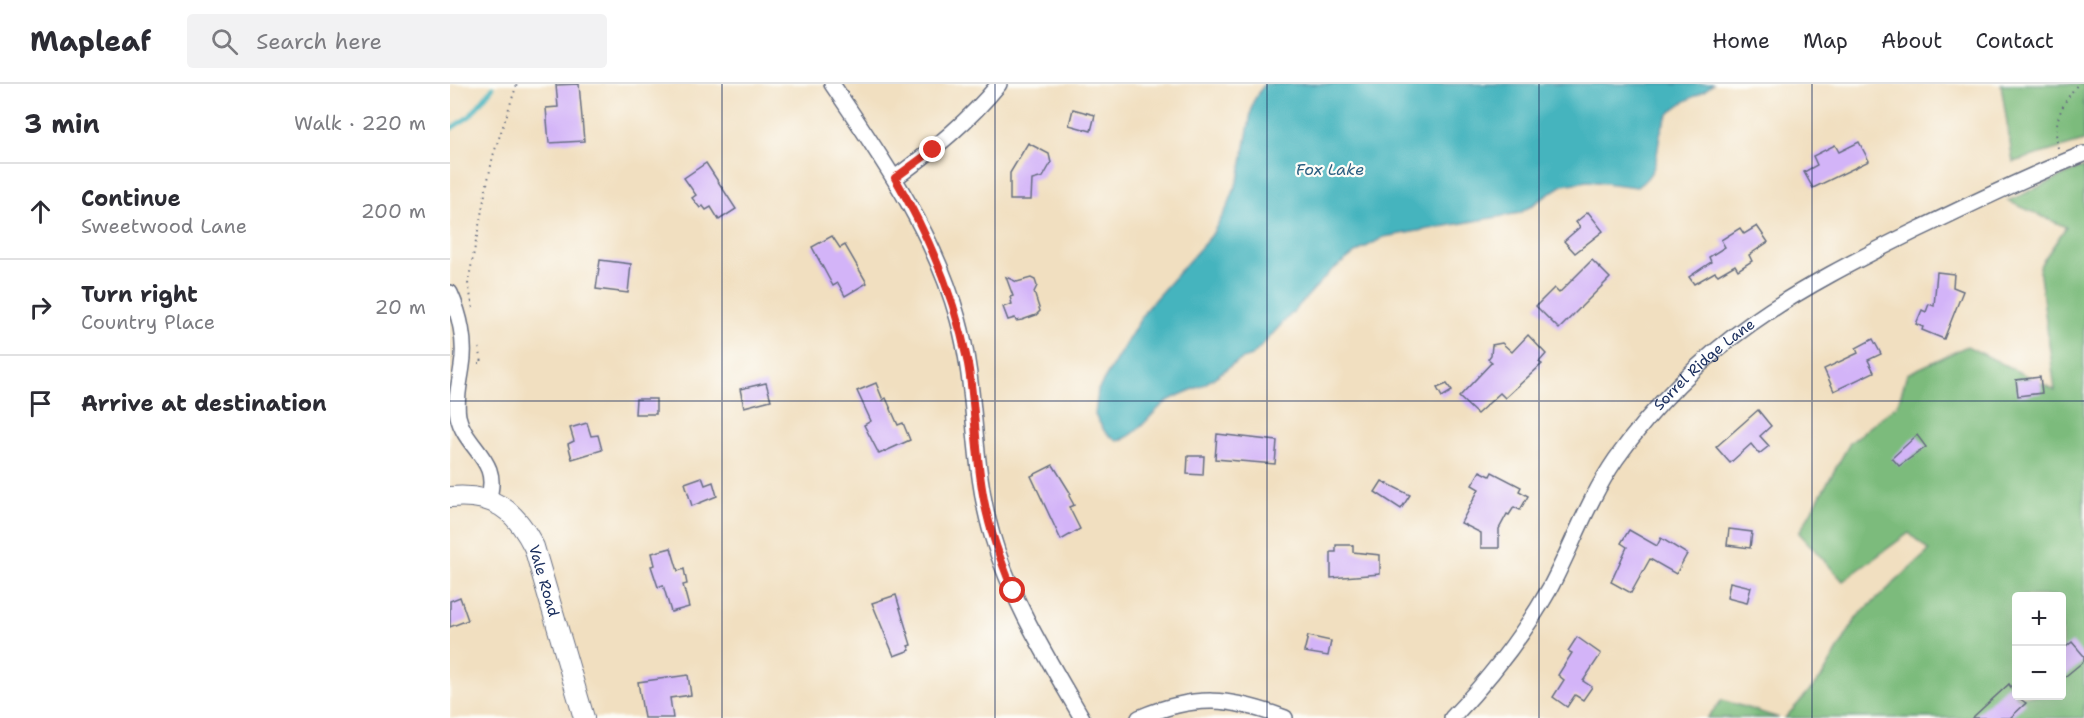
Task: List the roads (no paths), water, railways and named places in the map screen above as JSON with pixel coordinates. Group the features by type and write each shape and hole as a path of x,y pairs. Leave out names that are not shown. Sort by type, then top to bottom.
{"main road":[{"name":"Vale Road","path":"450,497 467,495 488,499 515,516 534,547 584,718"}],"street":[{"path":"832,84 895,178 933,252 958,320 974,401 982,486 992,534 1029,627 1082,718"},
{"path":"895,178 933,150 977,109 999,84"},
{"name":"Sorrel Ridge Lane","path":"1452,718 1479,689 1529,623 1615,461 1664,399 1707,357 1737,331 1812,284 2027,177 2084,154"},
{"path":"450,293 458,310 463,362 457,406 459,419 487,464 493,481 488,499"},
{"path":"1139,718 1153,712 1206,700 1250,705 1285,718"}],"water":[{"name":"Fox Lake","path":"1264,84 1713,84 1677,106 1667,117 1662,127 1652,171 1637,187 1588,181 1563,185 1520,213 1384,237 1355,253 1330,272 1252,356 1233,365 1203,385 1169,400 1131,435 1117,441 1105,432 1095,415 1098,390 1147,308 1211,236 1228,206 1240,174 1253,102"}],"waterway":[{"path":"450,129 470,116 493,87"}]}
